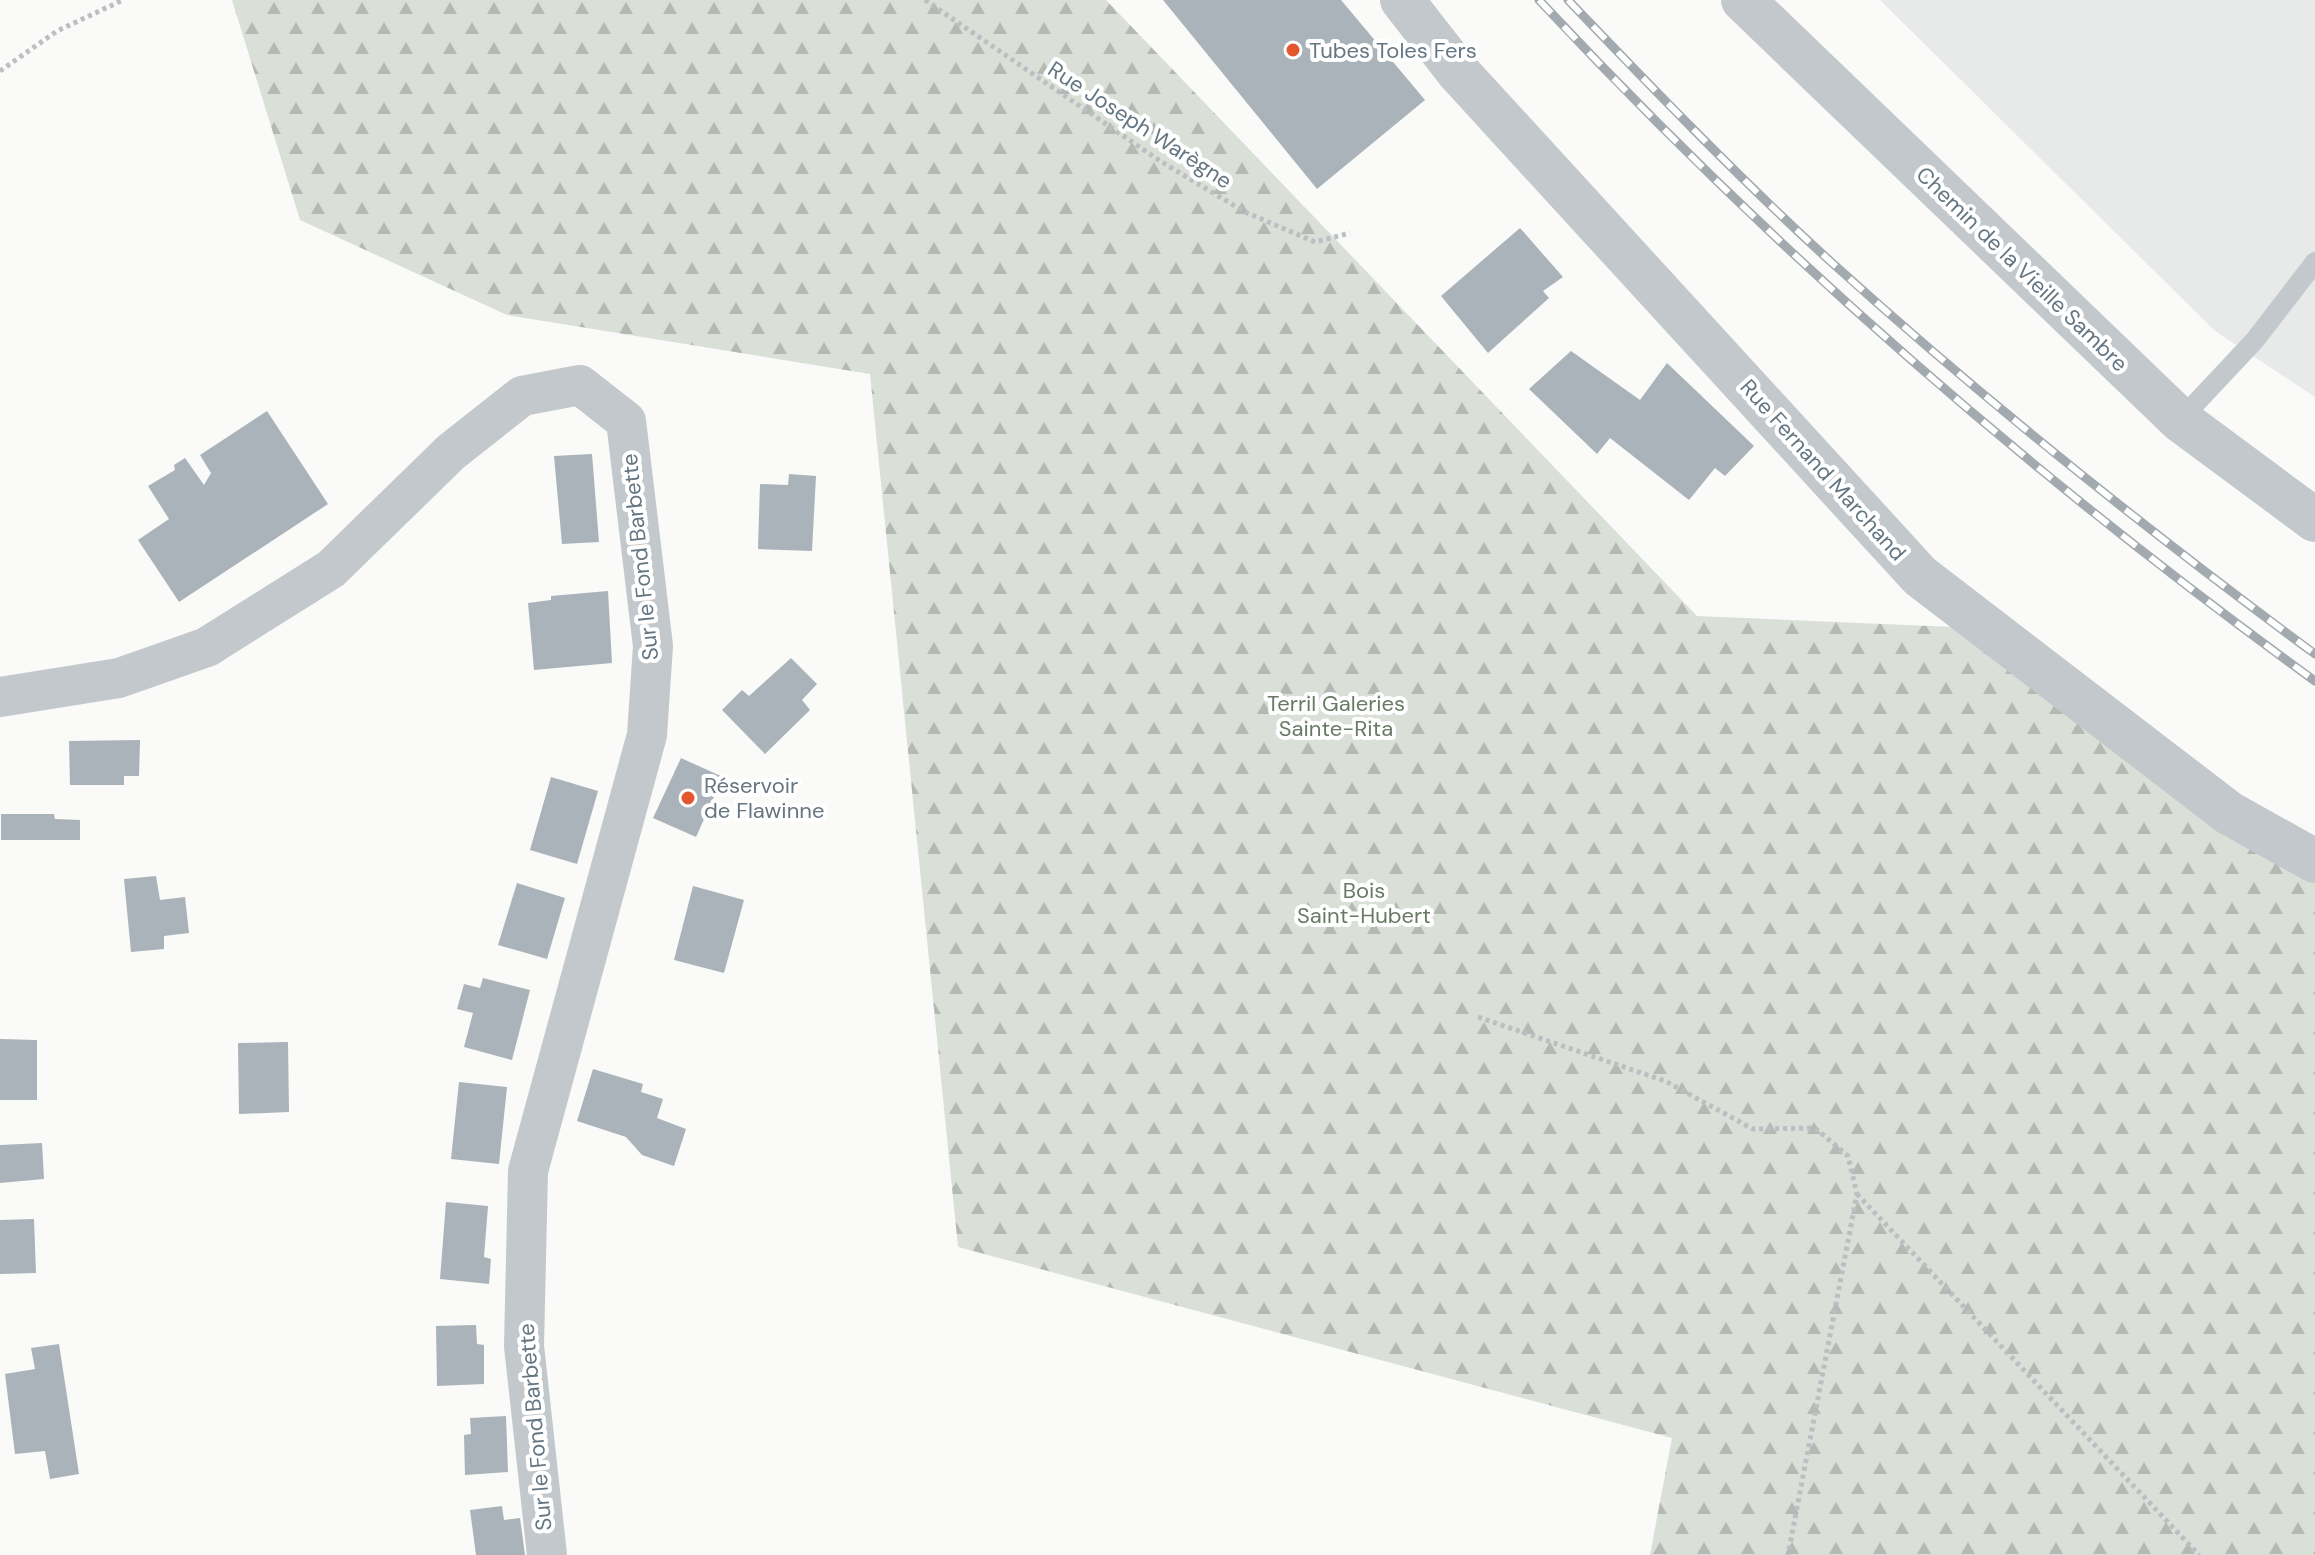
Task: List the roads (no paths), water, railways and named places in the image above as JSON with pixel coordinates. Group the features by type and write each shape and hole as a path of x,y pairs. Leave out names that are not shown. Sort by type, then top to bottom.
{"street":[{"name":"Rue Fernand Marchand","path":"1402,0 1459,73 1920,576 2229,813 2315,861"},
{"name":"Chemin de la Vieille Sambre","path":"1743,0 2180,420 2315,520"},
{"name":"Sur le Fond Barbette","path":"0,697 119,678 207,647 331,569 451,452 522,396 580,385 626,421 653,646 647,735 528,1171 524,1346 547,1555"}],"lane":[{"path":"2180,420 2255,340 2315,262"}],"railway":[{"path":"1539,0 1720,184 1910,359 2109,525 2315,681"},
{"path":"1568,0 1796,230 1888,313 2068,464 2315,654"}],"place":[{"name":"Tubes Toles Fers","path":"1293,50"},
{"name":"Réservoir de Flawinne","path":"688,798"}],"park label":[{"name":"Terril Galeries Sainte-Rita","path":"1336,716"},
{"name":"Bois Saint-Hubert","path":"1364,902"}]}
